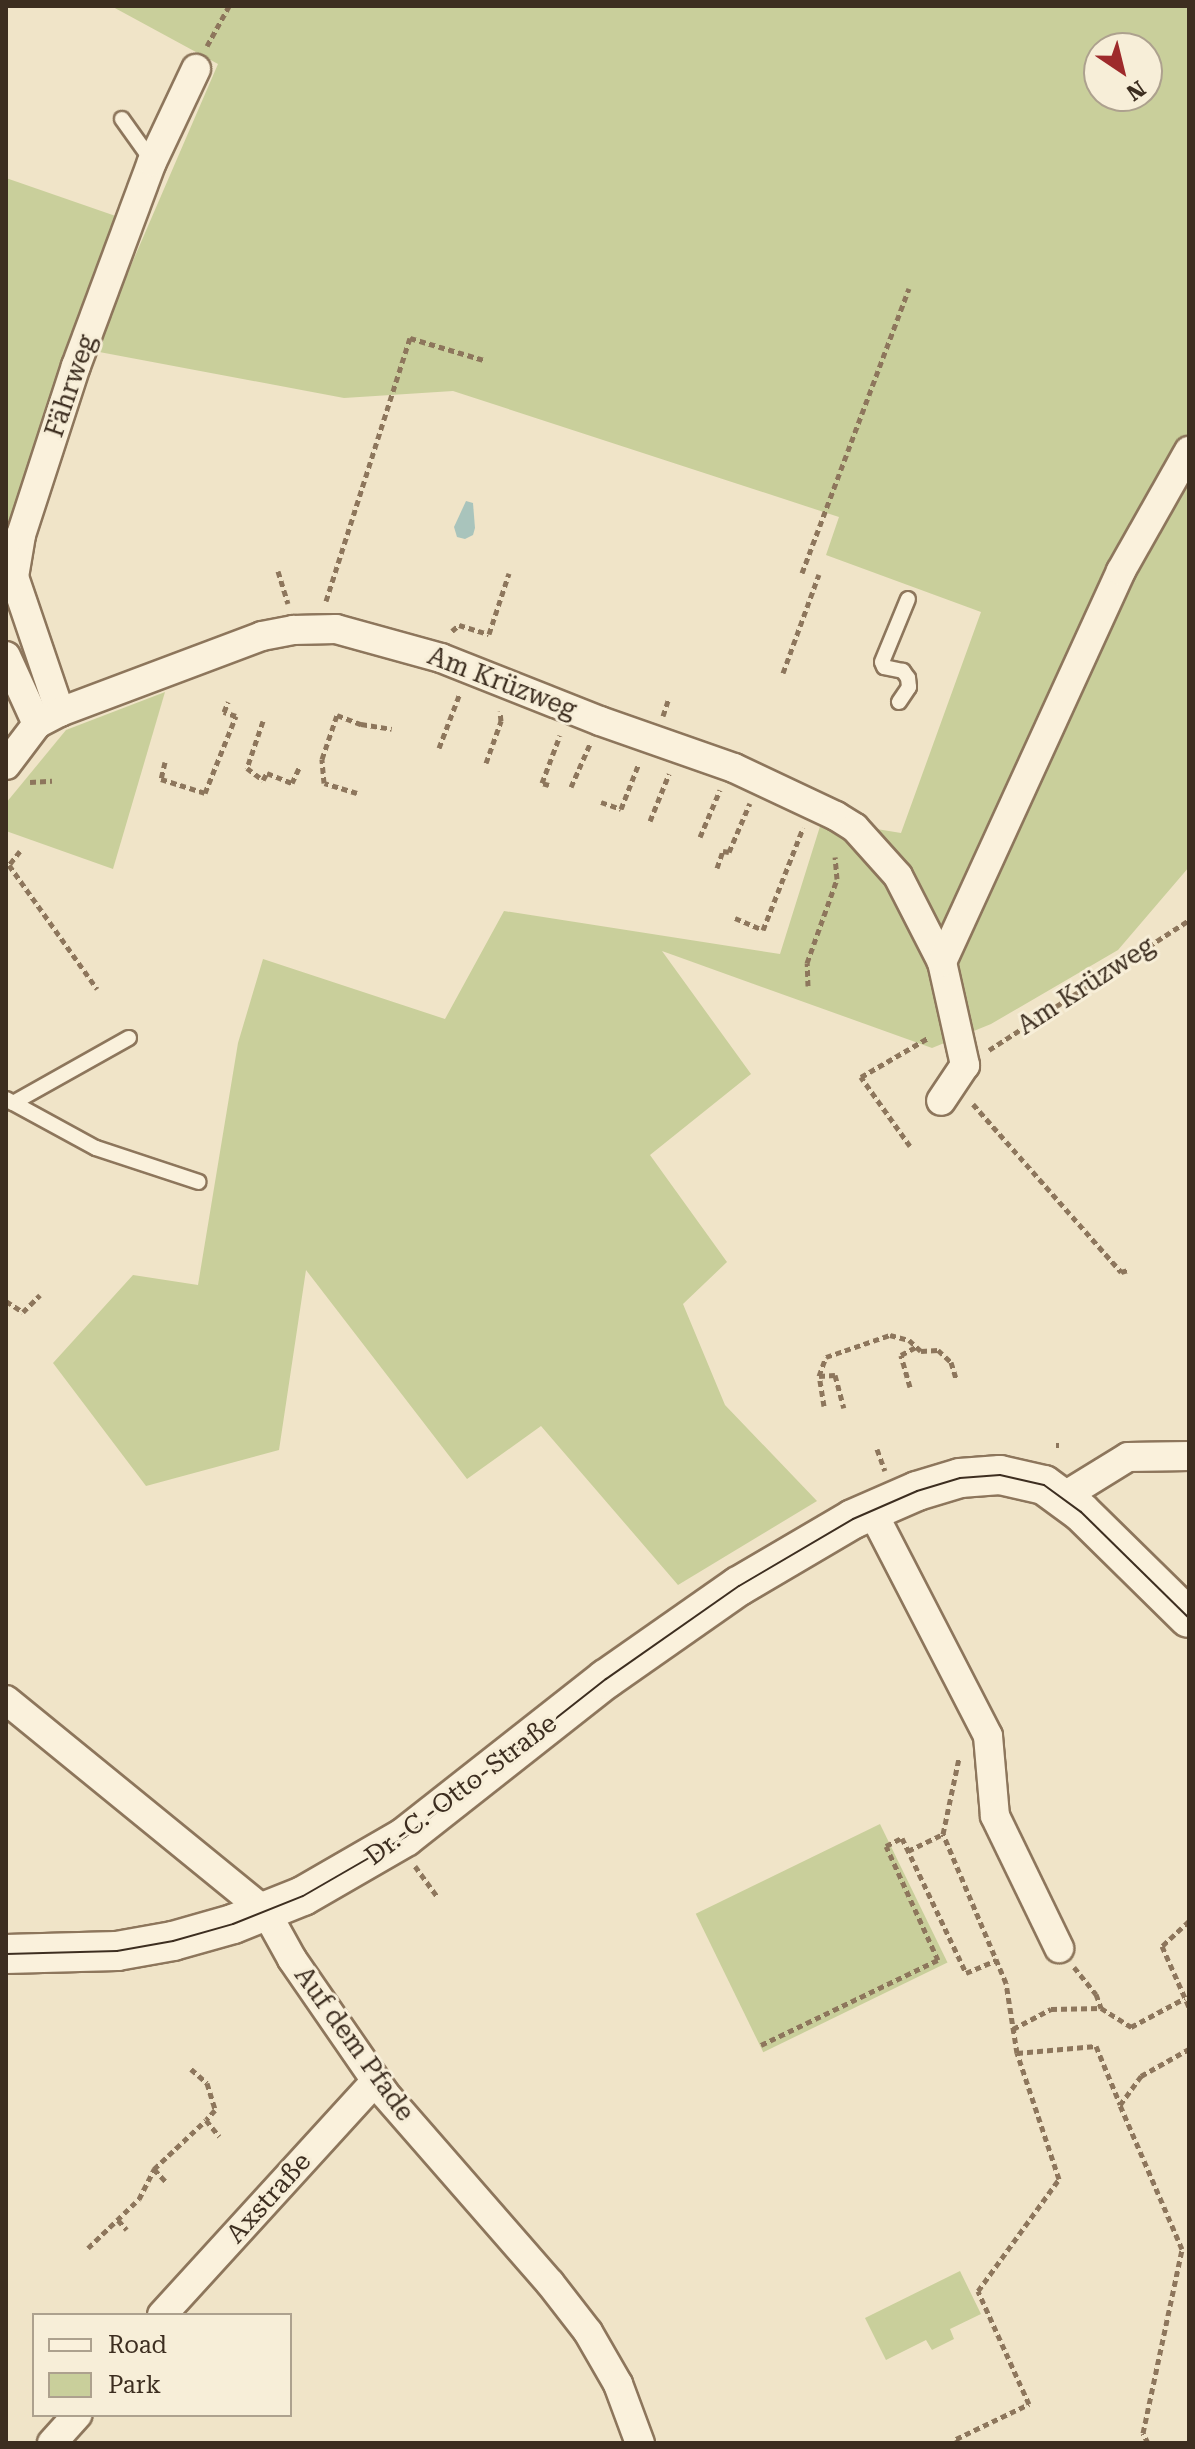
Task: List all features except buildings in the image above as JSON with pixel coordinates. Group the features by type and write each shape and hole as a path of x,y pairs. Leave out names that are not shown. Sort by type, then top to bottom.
{"street":[{"name":"Fährweg","path":"49,718 14,577 21,535 76,366 152,162 196,69"},
{"path":"942,962 1121,571 1189,451"},
{"name":"Am Krüzweg","path":"49,718 262,636 317,629 354,633 470,668 600,721 760,778 855,828 888,862 912,897 942,962 965,1065 941,1101"},
{"path":"6,656 49,718 6,765"},
{"path":"1063,1497 1128,1457 1189,1456"},
{"name":"Dr.-C.-Otto-Straße","path":"6,1954 117,1951 173,1941 266,1912 376,1857 441,1810 606,1679 702,1610 880,1496 917,1491 984,1475 1033,1481 1063,1497 1189,1618"},
{"path":"880,1496 988,1736 995,1816 1059,1948"},
{"name":"Auf dem Pfade","path":"6,1700 266,1912 292,1959 376,2081 588,2332 618,2384 640,2443"},
{"name":"Axstraße","path":"164,2313 376,2081"},
{"path":"52,2443 75,2417"}],"lane":[{"path":"122,119 152,162"},
{"path":"899,702 909,687 908,678 903,671 884,667 882,662 908,599"},
{"path":"9,1101 129,1038"},
{"path":"9,1101 96,1148 199,1182"}],"path":[{"path":"196,69 229,6"},
{"path":"802,573 909,288"},
{"path":"317,629 410,338 484,360"},
{"path":"452,631 459,625 489,634 509,573"},
{"path":"783,673 819,574"},
{"path":"439,748 470,668"},
{"path":"486,763 511,684"},
{"path":"165,762 161,779 205,793 236,716 224,712 228,702"},
{"path":"549,785 542,783 572,708"},
{"path":"357,793 324,783 322,759 337,715 361,724 392,729"},
{"path":"263,721 247,768 263,780 267,773 292,783 299,768"},
{"path":"571,787 600,721"},
{"path":"601,802 621,809 648,739"},
{"path":"650,821 680,747"},
{"path":"700,837 730,767"},
{"path":"717,868 723,851 729,852 760,778"},
{"path":"735,918 763,930 813,804"},
{"path":"20,851 9,865 97,989"},
{"path":"808,986 807,963 837,879 835,857"},
{"name":"Am Krüzweg","path":"984,1053 1189,920"},
{"path":"910,1146 861,1077 928,1038"},
{"path":"975,1105 1121,1272 1128,1270"},
{"path":"6,1301 23,1312 40,1295"},
{"path":"824,1406 819,1376 826,1357 890,1335 909,1340 921,1351 938,1350 951,1362 956,1378"},
{"path":"910,1387 901,1355 916,1347"},
{"path":"819,1376 835,1375 844,1408"},
{"path":"877,1449 880,1496"},
{"path":"958,2443 956,2439 1029,2404 978,2291 1059,2179 1017,2053 1006,1983 943,1834 962,1743 977,1712"},
{"path":"908,1851 943,1834"},
{"path":"761,2045 938,1960 886,1846 902,1838 966,1973 996,1960"},
{"path":"1189,1921 1162,1946 1189,2007"},
{"path":"1059,1948 1096,1994 1101,2008"},
{"path":"1013,2029 1051,2009 1101,2008 1131,2027 1185,1998"},
{"path":"1017,2053 1096,2046 1182,2249 1143,2433 1148,2443"},
{"path":"1120,2105 1141,2076 1189,2049"},
{"path":"88,2248 139,2199 154,2169 215,2110 207,2083 191,2069"},
{"path":"206,2120 219,2136"},
{"path":"154,2169 166,2182"},
{"path":"118,2220 127,2230"}],"green space":[{"path":"91,6 1189,6 1189,867 1118,950 991,1024 932,1048 662,951 751,1074 650,1155 727,1262 683,1304 725,1405 817,1501 678,1585 541,1426 467,1479 306,1270 279,1450 146,1486 53,1363 133,1275 198,1285 238,1043 263,959 445,1019 504,911 780,954 822,820 901,833 981,612 826,555 839,517 453,391 344,398 94,351 218,64 113,7"},
{"path":"6,178 130,221 6,577"},
{"path":"165,692 113,869 6,831 6,803 66,730"},
{"path":"880,1824 948,1962 763,2052 696,1914"},
{"path":"960,2271 981,2314 950,2329 954,2339 932,2350 926,2340 886,2360 865,2318"}],"water":[{"path":"466,501 473,503 475,528 473,535 465,539 457,537 454,527"}],"tram line":[{"path":"6,1954 117,1951 173,1941 233,1924 303,1896 405,1837 606,1679 739,1586 853,1519 917,1491 960,1478 1000,1475 1044,1485 1081,1512 1189,1618"}]}
